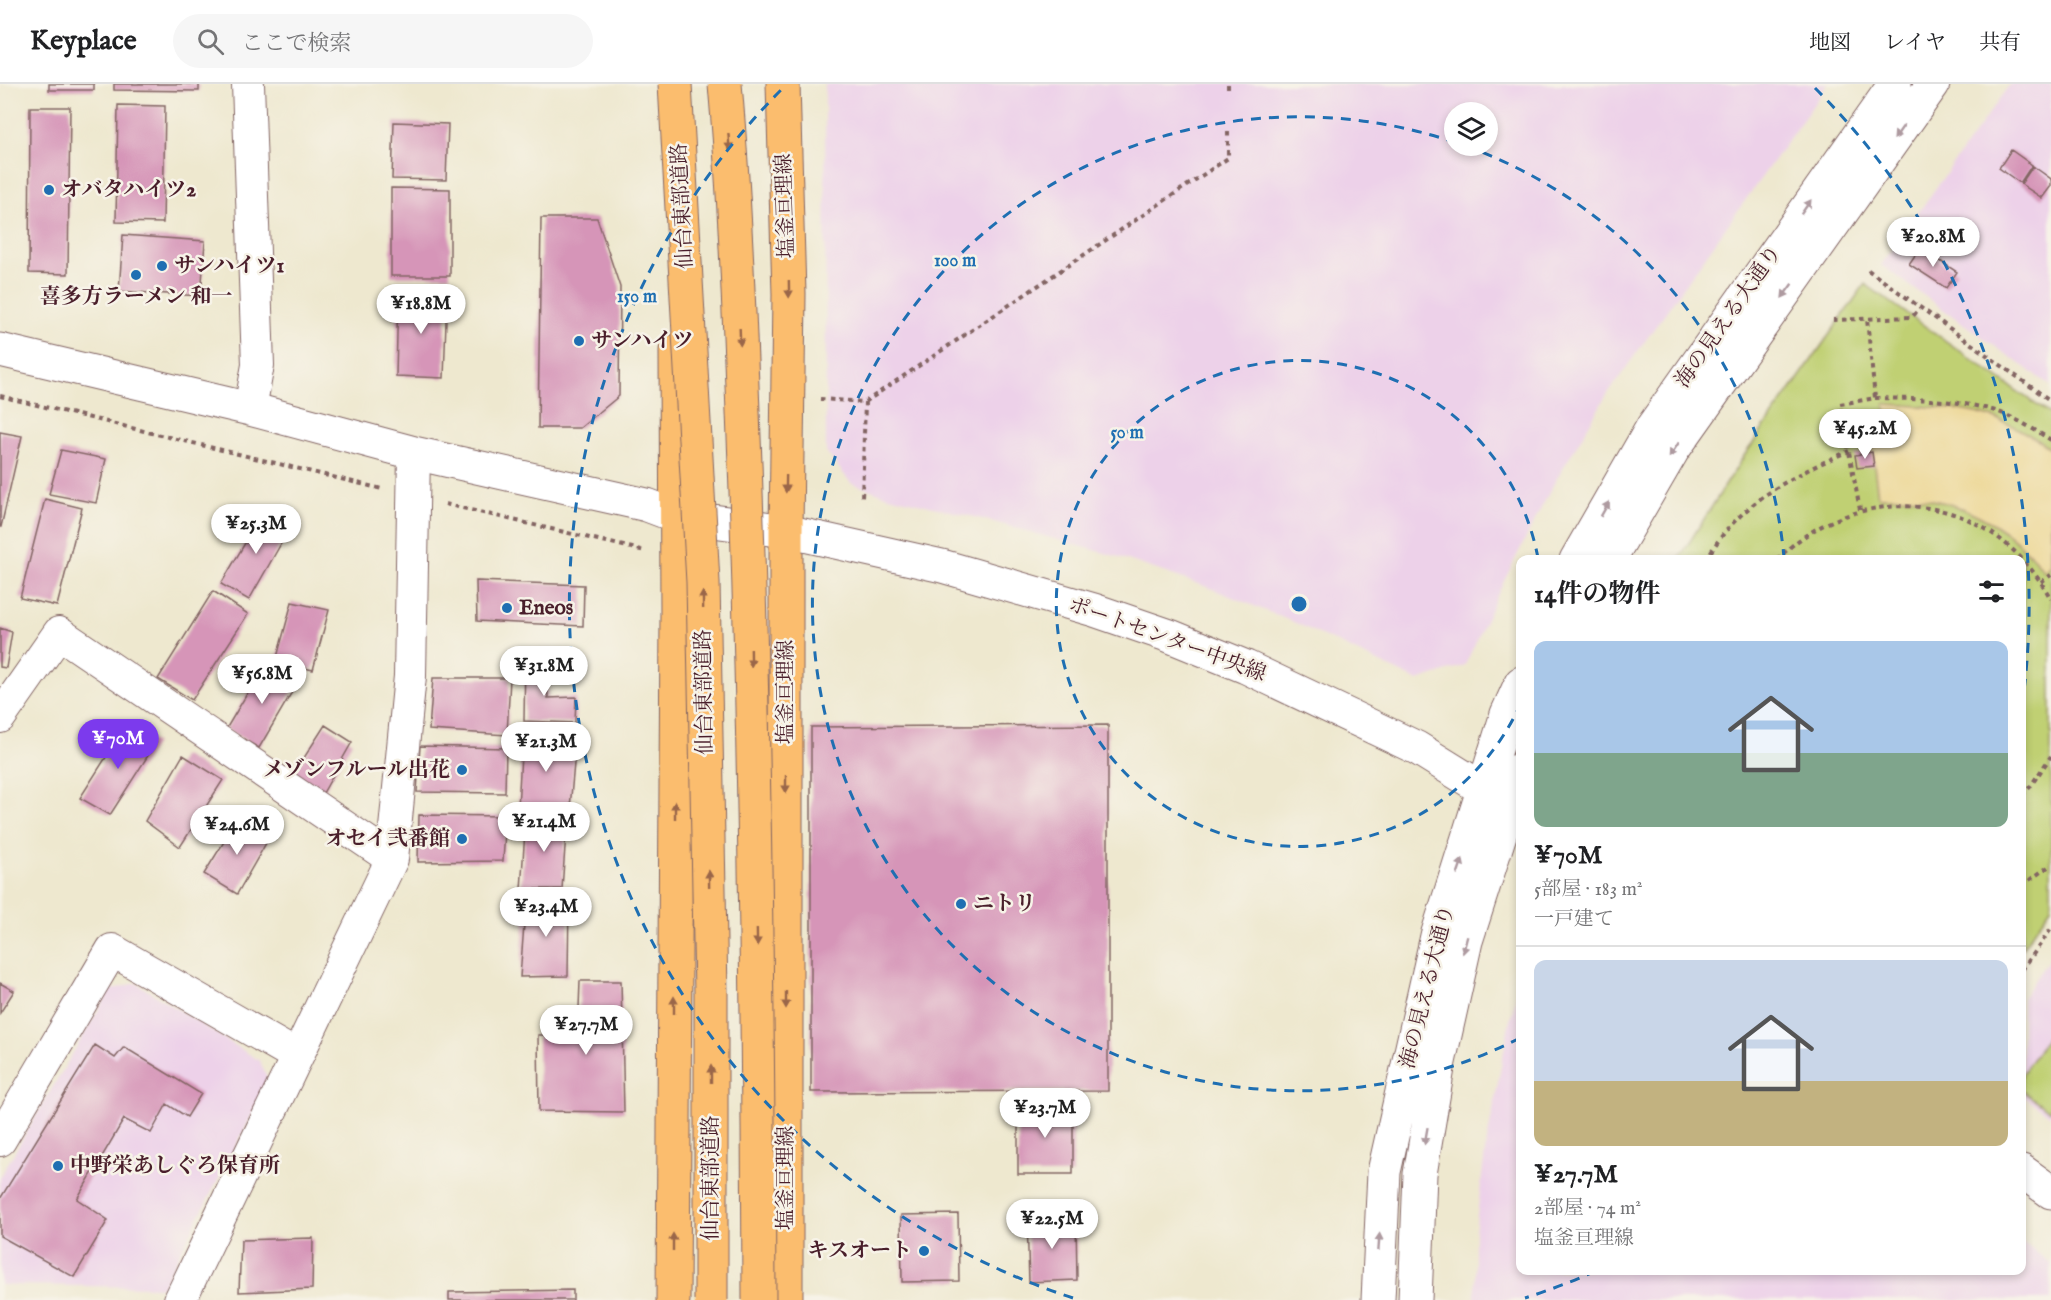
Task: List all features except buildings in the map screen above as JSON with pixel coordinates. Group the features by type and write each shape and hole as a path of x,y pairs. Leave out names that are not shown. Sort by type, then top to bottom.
{"main road":[{"path":"672,1300 676,516 675,84"},
{"name":"仙台東部道路","path":"675,84 703,582 711,993 711,1300"},
{"path":"725,84 738,292 750,592 758,984 759,1300"},
{"name":"塩釜亘理線","path":"783,84 789,294 786,531 786,1300"}],"street":[{"path":"249,84 258,365 250,409"},
{"name":"海の見える大通り","path":"1579,555 1653,426 1895,84"},
{"path":"1612,555 1674,450 1933,84"},
{"name":"ポートセンター中央線","path":"0,350 250,409 414,453 647,505 676,516 786,531 942,566 1094,610 1170,636 1246,667 1329,705 1417,748 1515,812"},
{"path":"180,1300 392,859 410,676 414,453"},
{"path":"0,717 59,633 392,859"},
{"name":"海の見える大通り","path":"1378,1300 1378,1259 1384,1172 1437,936 1507,714 1516,694"},
{"path":"1415,1300 1420,1174 1439,1062 1466,941 1515,812"},
{"path":"0,1140 112,950 297,1056"},
{"path":"2026,1174 2051,1192"}],"path":[{"path":"816,399 866,402 1228,158 1228,132"},
{"path":"1868,270 2051,401"},
{"path":"1833,320 1912,317 1920,308"},
{"path":"1868,319 1875,398"},
{"path":"0,396 646,551"},
{"path":"1860,510 1840,404 1875,398 1929,399 1993,411 2051,440"},
{"path":"862,499 866,402"},
{"path":"1709,555 1729,527 1758,500 1794,475 1849,451"},
{"path":"1781,555 1789,546 1822,524 1860,510 1900,506 1940,510 1977,524 2010,546 2018,555"},
{"path":"2026,564 2042,582 2051,599"},
{"path":"2042,582 2051,575"},
{"path":"2026,791 2051,756"},
{"path":"2026,882 2051,865"},
{"path":"2026,963 2051,929"}],"shaded area":[{"path":"825,84 1828,84 1606,396 1553,485 1516,555 1465,665 1418,681 1298,624 1210,588 1119,557 994,522 885,495 851,483 826,452"},
{"path":"2010,84 2051,84 2051,386 1881,265"},
{"path":"2051,956 2051,1116 2026,1099 2026,992"},
{"path":"136,983 260,1061 269,1083 162,1287 0,1285 0,1177 110,990"},
{"path":"1516,998 1516,1275 2026,1275 2026,1245 2051,1263 2051,1300 1475,1300 1475,1232 1485,1152"}],"green space":[{"path":"1865,284 2051,415 2051,907 2026,942 2026,555 1681,555 1744,456"},
{"path":"2051,1032 2051,1111 2026,1094 2026,1068"}],"sand":[{"path":"1885,404 1922,406 1984,415 2018,429 2051,449 2051,565 2044,571 2007,533 1963,509 1923,498 1878,497 1870,434 1883,433 1882,421 1886,420"}],"place":[{"name":"オバタハイツ2","path":"49,190"},
{"name":"サンハイツ1","path":"162,266"},
{"name":"喜多方ラーメン 和一","path":"136,275"},
{"name":"サンハイツ","path":"579,341"},
{"name":"Eneos","path":"507,608"},
{"name":"メゾンフルール出花","path":"462,770"},
{"name":"オセイ弐番館","path":"462,839"},
{"name":"ニトリ","path":"961,904"},
{"name":"中野栄あしぐろ保育所","path":"58,1166"},
{"name":"キスオート","path":"924,1251"}]}
